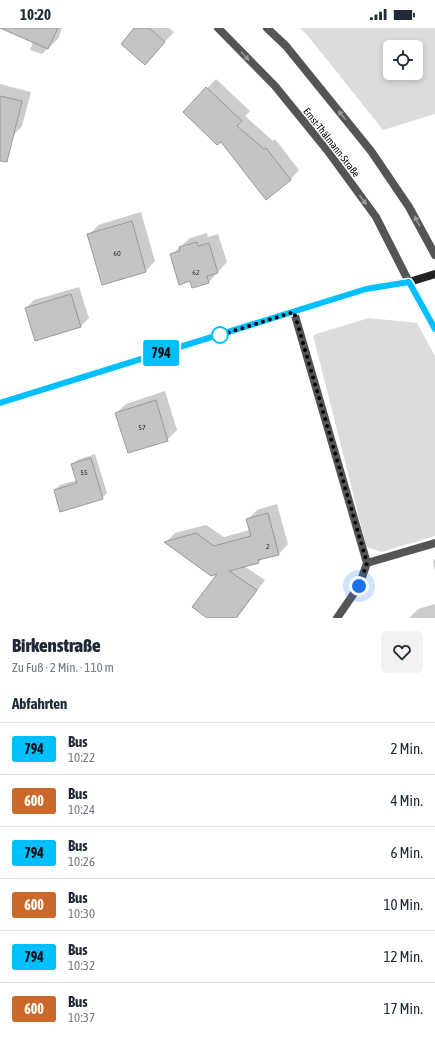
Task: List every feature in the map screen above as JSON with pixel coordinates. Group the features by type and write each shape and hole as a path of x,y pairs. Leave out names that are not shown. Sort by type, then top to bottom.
{"street":[{"name":"Ernst-Thälmann-Straße","path":"218,28 274,86 327,150 376,216 409,282"},
{"path":"267,28 286,46 371,151 409,207 435,255"},
{"path":"0,403 366,289 409,282 435,274"},
{"path":"409,282 435,330"},
{"path":"294,312 367,563 359,586 337,618"},
{"path":"367,563 435,543"}],"shaded area":[{"path":"300,28 435,28 435,114 383,130"},
{"path":"369,318 417,323 435,356 435,536 382,552 367,547 365,541 313,335"}],"building":[{"path":"0,28 58,28 48,49"},
{"path":"134,28 149,28 165,42 145,65 121,44"},
{"path":"206,87 242,121 237,126 264,149 266,148 291,180 266,200 221,142 217,145 183,112"},
{"path":"0,96 22,101 7,162 0,161"},
{"path":"132,221 146,272 102,285 87,234"},
{"path":"197,242 198,246 209,243 218,273 207,276 209,283 192,288 190,281 179,285 170,254 180,251 179,247"},
{"path":"71,294 81,327 35,341 25,308"},
{"path":"156,400 168,441 128,453 115,413"},
{"path":"91,458 103,499 60,512 54,490 77,483 71,464"},
{"path":"268,513 279,555 258,560 259,563 229,571 257,590 236,618 207,618 192,607 217,574 211,576 164,542 196,533 214,546 251,536 246,519"}],"bus line":[{"name":"794","path":"0,403 366,289 409,282 435,329"}],"route":[{"path":"220,335 214,337 294,312 367,563 359,586"}]}
